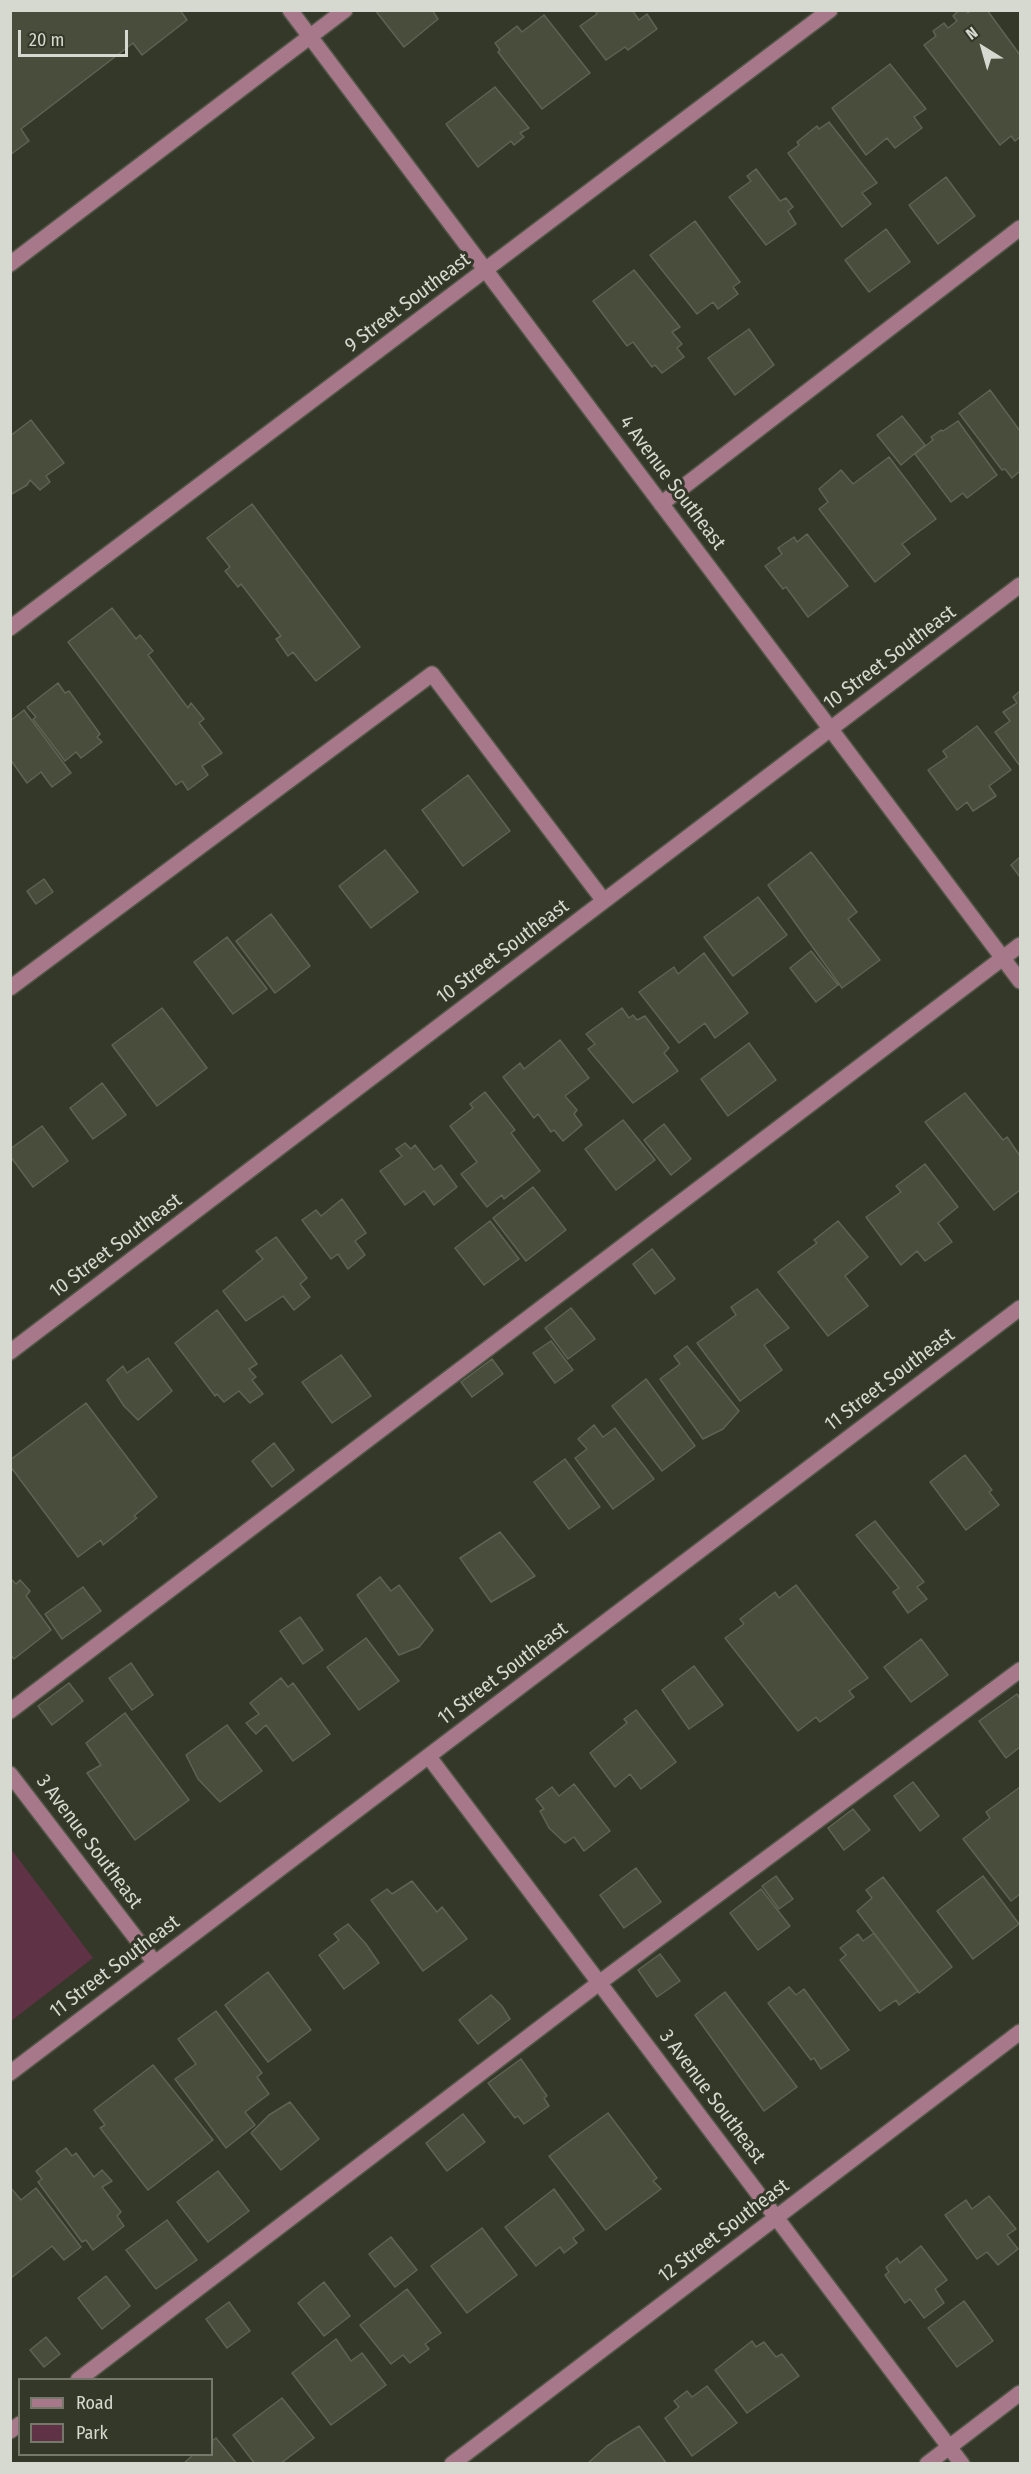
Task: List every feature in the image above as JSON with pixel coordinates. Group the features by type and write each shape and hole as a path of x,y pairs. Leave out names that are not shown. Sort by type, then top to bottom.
{"street":[{"name":"4 Avenue Southeast","path":"290,10 1020,981"},
{"path":"10,264 345,10"},
{"name":"9 Street Southeast","path":"10,628 830,10"},
{"path":"661,504 1020,228"},
{"name":"10 Street Southeast","path":"10,1352 1020,585"},
{"path":"10,988 432,674 604,901"},
{"path":"10,1711 1020,945"},
{"name":"11 Street Southeast","path":"10,2073 1020,1308"},
{"path":"79,2378 599,1983 1020,1670"},
{"name":"3 Avenue Southeast","path":"429,1757 962,2463"},
{"name":"3 Avenue Southeast","path":"10,1774 155,1963"},
{"name":"12 Street Southeast","path":"452,2463 1020,2032"},
{"path":"927,2463 1020,2393"}],"green space":[{"path":"11,1849 93,1958 11,2021"}],"building":[{"path":"10,10 180,10 187,20 142,55 133,43 21,129 29,141 10,155"},
{"path":"375,10 432,10 438,19 404,47"},
{"path":"595,10 632,10 639,20 647,14 657,29 628,50 625,47 606,60 580,26 597,14"},
{"path":"959,10 966,10 968,13 971,10 987,10 1020,55 1020,137 1015,141 1011,136 1000,145 924,45 936,36 933,31 944,23 948,28 957,21 953,16"},
{"path":"544,15 590,73 542,109 498,52 500,50 495,43 517,26 522,32"},
{"path":"890,64 926,109 914,117 922,128 895,148 887,138 866,155 832,108"},
{"path":"495,87 529,128 520,133 524,137 514,145 511,141 478,167 446,124"},
{"path":"829,122 877,183 862,193 871,204 842,227 788,153 799,145 797,142 817,126 819,129"},
{"path":"756,169 780,201 786,198 793,207 788,211 796,224 766,245 729,197 751,181 747,176"},
{"path":"946,177 975,216 938,244 909,205"},
{"path":"695,221 740,282 733,287 738,294 718,309 713,302 697,314 650,255"},
{"path":"886,229 910,262 869,292 845,260"},
{"path":"634,270 680,327 672,332 682,344 677,348 684,357 662,373 655,365 652,367 633,342 627,346 593,301"},
{"path":"749,329 774,365 735,395 708,358"},
{"path":"990,390 1020,431 1020,471 1012,478 1005,469 1002,470 959,413"},
{"path":"902,416 925,445 901,465 877,435"},
{"path":"31,420 64,463 46,476 50,482 40,490 30,480 27,485 10,495 10,436"},
{"path":"958,421 997,475 967,498 963,493 951,502 915,454 933,440 931,437"},
{"path":"889,457 936,519 902,544 910,554 875,582 819,509 828,502 819,489 841,470 853,484"},
{"path":"252,504 360,647 316,681 293,652 288,656 276,639 281,636 241,584 238,587 225,571 230,567 207,538"},
{"path":"807,534 848,586 808,617 786,587 783,589 765,566 782,554 778,548 794,537 797,542"},
{"path":"112,608 136,639 140,635 153,651 148,655 188,708 191,703 204,719 199,723 222,753 202,766 208,775 188,790 182,781 176,785 68,642"},
{"path":"58,683 65,693 69,691 100,734 97,737 102,742 81,758 76,752 65,761 33,719 36,717 27,707"},
{"path":"1020,691 1020,766 995,732 1010,721 1003,712 1017,703 1013,697"},
{"path":"24,710 71,773 52,787 41,772 27,783 10,759 10,721"},
{"path":"977,726 1011,770 989,786 996,796 973,811 967,802 957,810 928,770 947,757 943,751"},
{"path":"468,775 510,831 463,866 422,810"},
{"path":"385,850 418,892 371,928 339,886"},
{"path":"811,852 857,912 848,919 880,960 842,988 768,885"},
{"path":"1020,857 1020,877 1011,865"},
{"path":"44,879 53,892 36,904 27,891"},
{"path":"758,897 787,935 733,976 704,937"},
{"path":"271,914 310,966 275,993 236,941"},
{"path":"227,937 267,989 233,1014 194,962"},
{"path":"811,951 838,985 816,1002 790,968"},
{"path":"704,953 748,1013 715,1038 705,1023 679,1043 639,992 674,967 678,974"},
{"path":"162,1008 207,1068 157,1106 112,1045"},
{"path":"622,1008 629,1018 633,1015 637,1020 645,1016 669,1048 664,1053 678,1071 633,1103 588,1049 595,1044 586,1034"},
{"path":"560,1040 589,1078 565,1096 577,1110 574,1114 582,1125 563,1141 554,1130 551,1132 538,1114 534,1118 503,1077 520,1063 524,1069"},
{"path":"749,1043 776,1080 728,1116 701,1079"},
{"path":"102,1083 126,1115 93,1139 70,1108"},
{"path":"485,1092 515,1130 511,1133 540,1171 504,1199 502,1195 487,1207 461,1174 477,1162 450,1126 473,1108 470,1104"},
{"path":"965,1093 1003,1140 1007,1137 1020,1156 1020,1190 994,1210 925,1122"},
{"path":"623,1120 655,1160 616,1190 585,1149"},
{"path":"664,1124 691,1159 671,1175 644,1140"},
{"path":"42,1126 68,1161 33,1187 10,1156 10,1149"},
{"path":"405,1143 411,1149 415,1145 434,1170 441,1165 457,1187 434,1205 424,1191 405,1205 380,1171 402,1156 396,1149"},
{"path":"925,1164 958,1207 938,1223 952,1242 925,1261 917,1251 901,1265 866,1217 901,1192 896,1186"},
{"path":"533,1187 566,1230 526,1261 493,1218"},
{"path":"342,1199 366,1233 355,1241 365,1255 348,1269 338,1254 331,1259 302,1220 316,1210 321,1216"},
{"path":"490,1221 519,1259 484,1285 455,1248"},
{"path":"838,1221 868,1257 845,1276 868,1306 828,1336 778,1272 817,1243 814,1240"},
{"path":"276,1237 307,1278 300,1284 310,1297 294,1310 283,1296 246,1321 223,1291 263,1259 256,1251"},
{"path":"652,1249 675,1279 655,1294 633,1264"},
{"path":"757,1289 789,1328 764,1345 782,1370 740,1401 697,1343 736,1315 731,1307"},
{"path":"571,1308 595,1339 568,1359 545,1328"},
{"path":"217,1310 257,1364 249,1369 256,1377 252,1380 263,1394 250,1403 239,1391 224,1402 217,1394 215,1396 175,1343"},
{"path":"551,1341 573,1370 555,1383 533,1353"},
{"path":"687,1346 739,1411 723,1429 703,1439 660,1379 680,1364 674,1356"},
{"path":"341,1355 371,1396 332,1423 302,1382"},
{"path":"148,1358 172,1391 138,1420 124,1406 107,1380 123,1366 127,1373"},
{"path":"492,1359 503,1374 472,1397 461,1382"},
{"path":"646,1379 695,1446 662,1471 612,1406"},
{"path":"86,1403 157,1497 134,1516 137,1518 103,1545 101,1540 78,1557 10,1466 10,1460"},
{"path":"594,1425 603,1437 615,1428 654,1479 613,1509 575,1458 587,1449 578,1439"},
{"path":"274,1443 294,1470 272,1487 252,1461"},
{"path":"965,1455 992,1490 989,1492 999,1505 966,1530 930,1482"},
{"path":"565,1459 600,1507 569,1529 534,1482"},
{"path":"875,1521 924,1582 917,1587 927,1599 908,1613 893,1592 899,1588 856,1535"},
{"path":"500,1532 535,1576 491,1602 460,1558"},
{"path":"380,1577 391,1591 399,1585 433,1630 419,1647 399,1655 357,1595"},
{"path":"10,1578 16,1584 20,1580 30,1591 26,1596 51,1630 14,1659 10,1654"},
{"path":"796,1585 868,1678 849,1691 854,1697 820,1722 816,1717 798,1731 725,1638 744,1624 740,1619 775,1592 779,1598"},
{"path":"83,1587 101,1611 62,1639 45,1614"},
{"path":"300,1617 323,1650 303,1664 280,1631"},
{"path":"366,1638 399,1681 359,1710 327,1667"},
{"path":"921,1639 948,1675 911,1702 884,1667"},
{"path":"131,1663 153,1695 132,1710 109,1678"},
{"path":"694,1666 723,1705 689,1729 662,1690"},
{"path":"281,1678 288,1687 293,1683 330,1734 293,1761 266,1725 256,1734 246,1723 259,1714 250,1703"},
{"path":"69,1683 83,1701 52,1725 38,1706"},
{"path":"1017,1694 1020,1699 1020,1747 1006,1758 979,1721"},
{"path":"636,1710 676,1762 641,1789 630,1774 615,1787 590,1753 627,1723 624,1719"},
{"path":"125,1713 189,1800 135,1840 87,1773 101,1765 86,1743"},
{"path":"227,1725 262,1771 220,1802 198,1779 186,1755"},
{"path":"913,1782 939,1816 920,1831 894,1796"},
{"path":"574,1784 610,1831 584,1851 574,1837 565,1843 549,1828 540,1811 544,1809 536,1799 552,1787 559,1796"},
{"path":"1020,1787 1020,1894 1011,1901 963,1839 990,1818 986,1812"},
{"path":"853,1809 870,1830 844,1850 828,1828"},
{"path":"636,1868 661,1902 624,1928 600,1895"},
{"path":"776,1876 793,1899 779,1909 762,1886"},
{"path":"983,1876 1019,1924 973,1959 937,1911"},
{"path":"883,1877 952,1967 919,1993 857,1911 872,1898 866,1890"},
{"path":"412,1881 437,1912 442,1907 467,1939 423,1971 371,1900 387,1889 392,1894"},
{"path":"761,1889 790,1926 758,1950 730,1913"},
{"path":"348,1924 379,1963 344,1989 319,1955 339,1940 334,1934"},
{"path":"874,1933 918,1991 899,2005 896,2000 880,2011 840,1960 846,1955 840,1948 858,1934 863,1941"},
{"path":"660,1954 680,1981 657,1997 638,1970"},
{"path":"268,1972 311,2030 268,2062 225,2005"},
{"path":"789,1987 796,1995 804,1989 849,2050 821,2069 814,2058 811,2060 768,2003"},
{"path":"725,1992 797,2087 764,2111 695,2015"},
{"path":"491,1995 510,2019 478,2044 459,2020"},
{"path":"216,2011 262,2073 257,2077 269,2094 245,2112 255,2125 226,2148 175,2079 196,2064 178,2039"},
{"path":"521,2059 547,2096 544,2098 549,2106 524,2124 518,2116 515,2118 488,2083"},
{"path":"153,2065 213,2140 148,2190 100,2128 105,2125 94,2110"},
{"path":"290,2102 319,2139 281,2170 251,2133 269,2115"},
{"path":"608,2113 657,2178 653,2181 661,2189 606,2230 549,2156"},
{"path":"463,2114 485,2142 447,2171 426,2143"},
{"path":"66,2148 72,2156 76,2153 94,2177 102,2170 112,2181 102,2187 121,2212 117,2216 124,2226 93,2250 86,2240 82,2242 38,2182 42,2179 36,2171"},
{"path":"218,2171 249,2211 208,2242 177,2202"},
{"path":"10,2187 21,2200 36,2188 81,2247 64,2260 52,2246 11,2278"},
{"path":"554,2189 584,2230 573,2238 577,2243 564,2253 560,2247 536,2266 505,2227"},
{"path":"989,2196 1016,2229 1007,2235 1018,2249 998,2265 987,2252 977,2259 945,2215 966,2200 972,2209"},
{"path":"167,2220 197,2260 156,2289 126,2250"},
{"path":"482,2228 517,2275 467,2313 431,2266"},
{"path":"391,2237 417,2270 395,2287 369,2254"},
{"path":"921,2246 947,2280 935,2289 944,2303 924,2318 910,2299 905,2303 885,2275 889,2272 886,2267 897,2258 900,2263"},
{"path":"106,2276 130,2306 102,2329 78,2298"},
{"path":"324,2282 350,2316 324,2336 298,2303"},
{"path":"407,2289 441,2333 425,2344 429,2349 410,2363 403,2355 391,2364 360,2325"},
{"path":"964,2301 993,2341 957,2367 928,2328"},
{"path":"229,2302 250,2331 227,2348 206,2319"},
{"path":"46,2337 60,2354 44,2367 30,2350"},
{"path":"336,2339 351,2361 362,2353 386,2385 331,2425 292,2373"},
{"path":"752,2341 756,2347 764,2342 776,2357 782,2354 799,2376 747,2413 715,2370"},
{"path":"707,2386 737,2423 692,2456 665,2418 679,2407 674,2401 687,2391 692,2397"},
{"path":"282,2398 314,2438 280,2464 255,2464 233,2435"},
{"path":"639,2426 667,2464 587,2464 607,2446"},
{"path":"216,2438 237,2464 183,2464 192,2456 213,2456 213,2440"}]}
